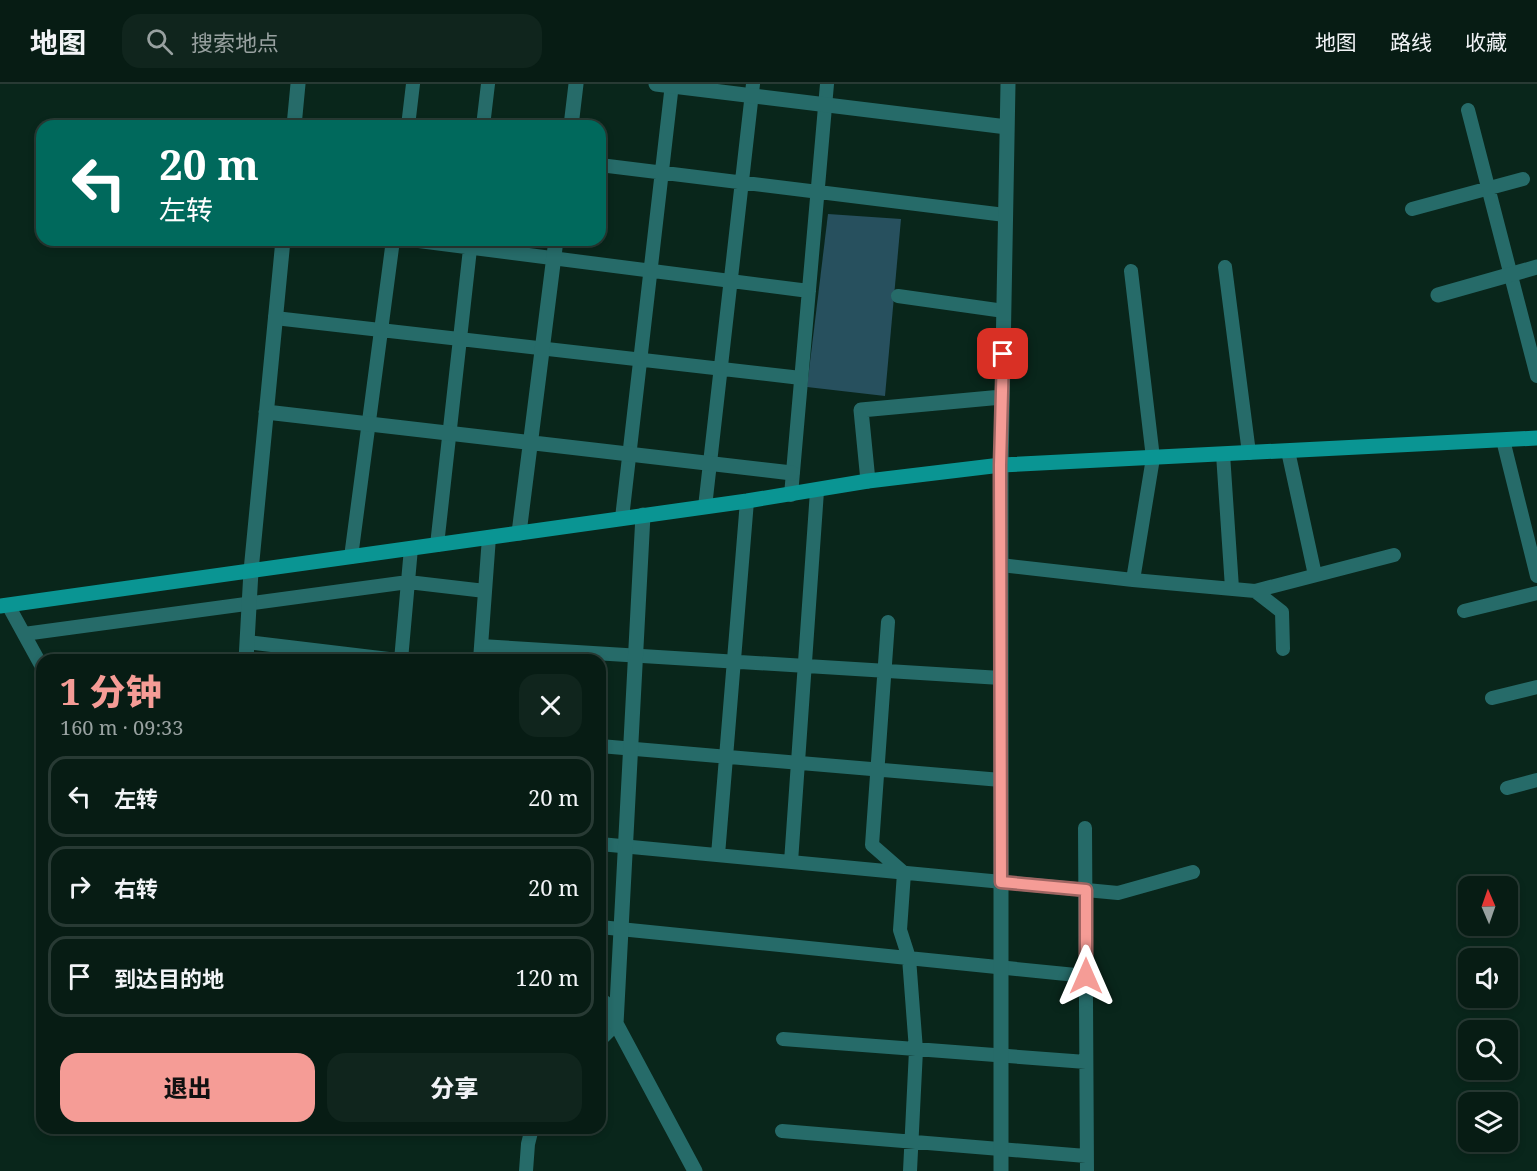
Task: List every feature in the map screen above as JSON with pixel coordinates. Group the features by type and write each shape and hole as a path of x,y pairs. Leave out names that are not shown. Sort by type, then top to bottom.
{"street":[{"path":"295,120 298,84"},
{"path":"572,120 576,84"},
{"path":"656,84 752,90 826,105 1007,127"},
{"path":"1001,1171 1000,465 1008,84"},
{"path":"246,654 251,571 282,246"},
{"path":"519,533 555,246"},
{"path":"1438,295 1537,267"},
{"path":"868,482 861,410 1002,397"},
{"path":"266,412 792,473"},
{"path":"4,605 1000,465 1537,438"},
{"path":"616,1024 643,515"},
{"path":"606,1005 695,1171"}],"lane":[{"path":"409,120 413,84"},
{"path":"484,120 488,84"},
{"path":"791,495 827,84"},
{"path":"622,518 672,85"},
{"path":"705,507 752,90"},
{"path":"1468,110 1537,376"},
{"path":"606,166 1005,215"},
{"path":"1412,209 1523,179"},
{"path":"351,557 392,246"},
{"path":"437,545 470,246"},
{"path":"482,246 554,258 809,291"},
{"path":"1226,267 1249,453"},
{"path":"1131,271 1153,458 1133,580"},
{"path":"898,296 1004,311"},
{"path":"275,318 801,378"},
{"path":"1503,440 1537,576"},
{"path":"1288,451 1315,575"},
{"path":"1223,454 1232,588"},
{"path":"791,862 817,491"},
{"path":"718,855 747,501"},
{"path":"480,654 489,537"},
{"path":"400,654 411,548"},
{"path":"1001,565 1255,591 1394,555"},
{"path":"24,634 408,582 485,591"},
{"path":"1255,591 1282,612 1283,649"},
{"path":"1464,611 1537,593"},
{"path":"4,605 36,656"},
{"path":"888,622 872,845 904,873"},
{"path":"247,642 348,654"},
{"path":"481,646 1001,678"},
{"path":"1492,698 1537,687"},
{"path":"606,746 1001,780"},
{"path":"1507,788 1537,780"},
{"path":"1085,828 1086,1171"},
{"path":"606,845 1118,893 1193,872"},
{"path":"904,873 900,930 909,958 916,1050 910,1171"},
{"path":"606,928 1086,976"},
{"path":"606,1034 616,1024"},
{"path":"783,1039 1086,1062"},
{"path":"782,1131 1086,1156"},
{"path":"526,1171 530,1134"}],"water":[{"path":"828,214 901,219 885,396 807,387"}],"route":[{"path":"1003,354 1000,465 1001,882 1086,890 1086,976"}]}
